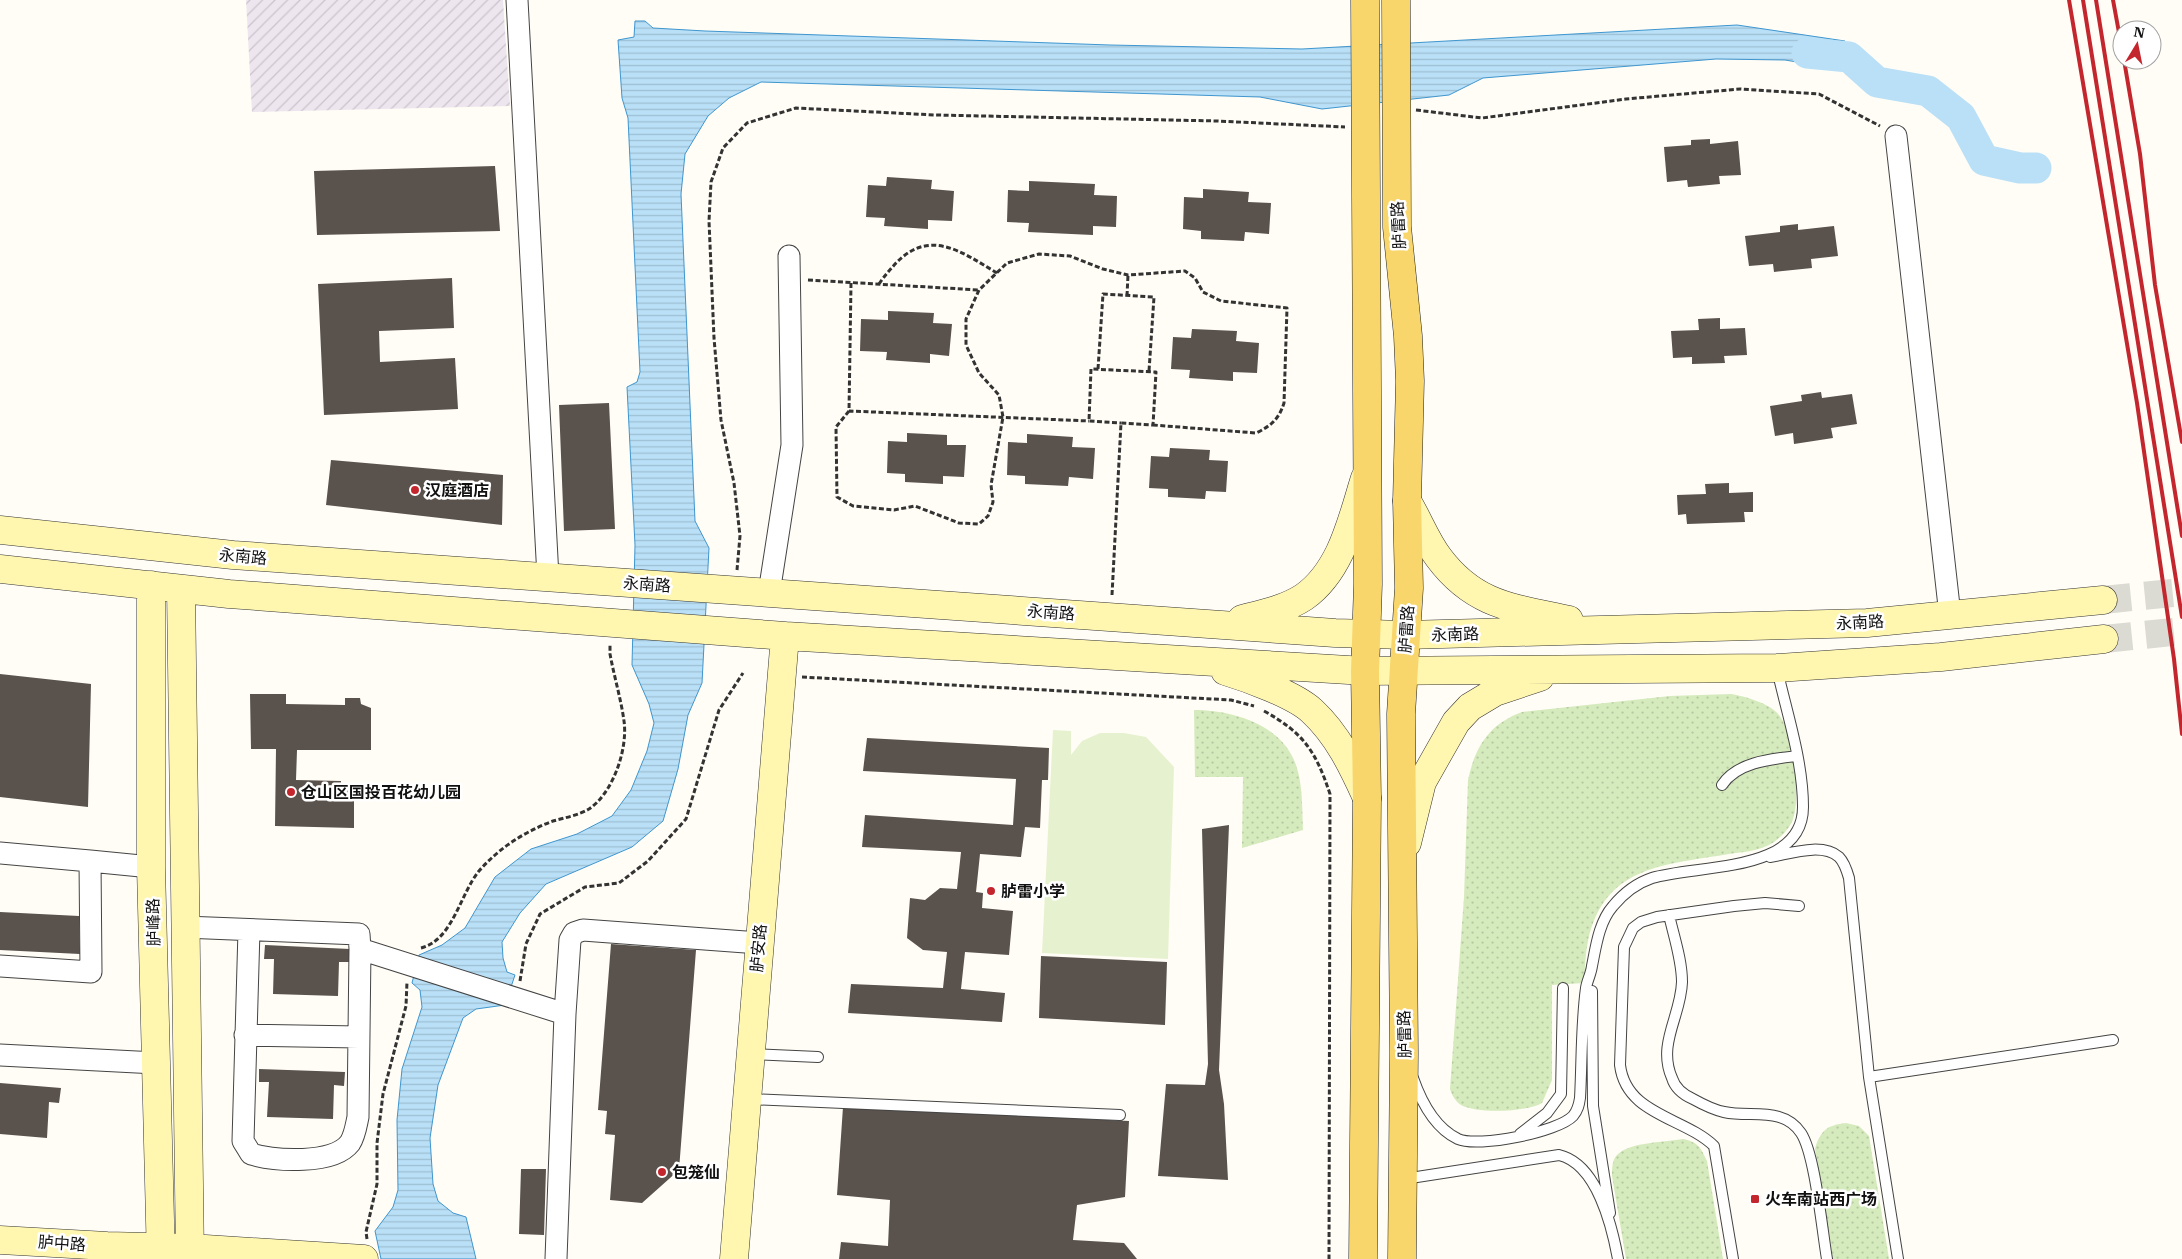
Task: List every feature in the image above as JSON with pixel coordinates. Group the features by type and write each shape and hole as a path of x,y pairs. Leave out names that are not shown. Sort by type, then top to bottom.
{"main road":[{"name":"胪雷路","path":"1363,1259 1367,798 1365,671 1368,470 1365,0"},
{"name":"胪雷路","path":"1396,0 1397,227 1408,336 1410,381 1407,501 1409,588 1401,714 1404,1054 1402,1259"},
{"path":"1221,624 1272,611 1304,597 1320,580 1345,542 1368,470"},
{"path":"1407,501 1437,556 1459,582 1498,605 1609,629"},
{"name":"永南路","path":"0,530 233,556 1366,634 1405,635 1867,623 2103,600"},
{"path":"0,569 181,589 610,623 785,636 1365,671 1777,668 1941,656 2104,639"},
{"name":"胪峰路","path":"151,585 152,867 161,1253"},
{"name":"胪峰路","path":"181,589 184,927 190,1253"},
{"name":"胪安路","path":"734,1247 785,636"},
{"path":"1190,661 1254,681 1312,710 1337,739 1367,798"},
{"path":"1401,869 1422,782 1456,722 1470,707 1495,692 1528,680 1570,669"},
{"name":"胪中路","path":"0,1240 161,1253 364,1259"},
{"path":"717,1259 734,1247"}],"street":[{"path":"517,0 548,577"},
{"path":"1896,136 1950,615"},
{"path":"769,592 792,445 789,256"},
{"path":"0,853 152,867"},
{"path":"0,966 91,972 90,861"},
{"path":"184,927 359,934 358,1117 354,1135 349,1144 340,1152 327,1158 267,1159 251,1154 243,1141 249,930"},
{"path":"556,1259 565,1014 570,940 574,933 584,930 759,943"},
{"path":"360,949 565,1014"},
{"path":"245,1035 359,1036"},
{"path":"0,1055 156,1064"}],"lane":[{"path":"1755,860 1776,852 1786,843 1802,821 1803,806 1797,756 1777,668"},
{"path":"1722,785 1727,777 1736,770 1774,759 1797,756"},
{"path":"1404,1054 1423,1102 1447,1132 1459,1140 1474,1142 1517,1136 1562,1123 1572,1117 1578,1108 1586,987 1597,941 1612,907 1639,884 1668,875 1815,849 1829,852 1839,857 1845,867 1852,897 1869,1077 1898,1259"},
{"path":"1733,1259 1718,1159 1714,1146 1703,1135 1640,1102 1624,1084 1621,1074 1624,947 1629,935 1641,922 1657,916 1754,904 1799,906"},
{"path":"1669,915 1680,963 1682,982 1680,1002 1671,1025 1667,1049 1672,1079 1680,1091 1701,1104 1723,1112 1767,1114 1781,1117 1795,1125 1802,1134 1809,1151 1827,1259"},
{"path":"1591,970 1593,1106 1618,1259"},
{"path":"1517,1136 1547,1113 1561,1094 1563,988"},
{"path":"1869,1077 2113,1040"},
{"path":"750,1054 818,1057"},
{"path":"745,1099 1120,1115"},
{"path":"1403,1179 1559,1155 1566,1157 1584,1171 1591,1180 1613,1233"}],"path":[{"path":"1396,107 1482,118 1626,99 1740,89 1819,94 1896,136"},
{"path":"736,590 740,536 734,484 721,420 714,338 709,221 711,182 723,148 747,123 796,108 936,115 1217,121 1366,128"},
{"path":"879,284 883,276 908,252 922,245 941,246 963,252 997,273"},
{"path":"849,411 1003,417 1088,421 1256,433 1267,428 1280,415 1284,403 1287,308 1221,301 1203,292 1195,278 1185,271 1128,275 1103,269 1070,256 1039,254 1008,263 979,290 966,319 966,346 979,373 999,395 1003,417 991,485 993,502 988,516 979,524 959,523 915,506 894,510 853,506 837,498 836,427 849,411 851,283"},
{"path":"1127,296 1128,275"},
{"path":"790,279 979,290"},
{"path":"1098,369 1103,294 1154,298 1149,372"},
{"path":"1088,421 1091,369 1156,372 1153,425"},
{"path":"1112,598 1121,423"},
{"path":"431,946 446,929 478,872 503,846 536,827 589,809 610,786 620,764 624,723 610,654 610,623"},
{"path":"521,970 526,944 540,914 585,887 619,883 648,861 686,818 719,710 743,673"},
{"path":"781,676 1231,700 1266,712 1288,724 1306,743 1320,764 1330,794 1329,1259"},
{"path":"366,1232 377,1184 377,1143 382,1094 407,996"}],"shaded area":[{"path":"246,0 503,0 510,106 252,112"}],"green space":[{"path":"1731,694 1751,699 1770,707 1779,715 1784,724 1792,750 1796,782 1795,809 1790,825 1777,840 1762,848 1657,867 1638,874 1621,884 1607,898 1596,917 1587,946 1584,983 1552,985 1552,1080 1542,1103 1525,1108 1502,1111 1478,1110 1461,1105 1454,1098 1450,1089 1464,897 1468,780 1479,747 1492,730 1510,717 1522,712 1670,696"},
{"path":"1194,710 1224,713 1254,722 1280,739 1296,765 1302,797 1303,830 1242,848 1243,777 1195,777"},
{"path":"1053,730 1071,731 1071,755 1082,741 1100,733 1124,733 1146,737 1174,767 1168,959 1042,953"},
{"path":"1846,1123 1859,1126 1869,1136 1889,1259 1833,1259 1815,1149 1819,1138 1825,1130 1834,1125"},
{"path":"1683,1139 1698,1146 1707,1161 1723,1259 1626,1259 1612,1176 1615,1158 1618,1154 1631,1147"}],"water":[{"path":"635,21 645,21 653,28 705,31 1110,45 1302,49 1737,25 1845,41 1851,71 1785,60 1716,59 1483,78 1449,95 1322,109 1260,97 761,82 729,98 708,116 685,154 681,194 695,521 709,548 702,683 688,715 678,769 663,821 632,847 546,884 520,913 502,942 503,958 507,972 515,975 505,1005 476,1009 463,1018 438,1085 430,1138 433,1184 438,1201 453,1213 466,1217 476,1259 381,1259 375,1231 393,1207 398,1190 397,1120 402,1069 422,1007 420,990 412,983 419,955 442,945 465,928 495,877 531,849 577,834 612,816 631,790 647,751 654,723 649,704 632,665 635,545 627,387 637,382 640,372 628,118 622,98 618,40 634,37"}],"building":[{"path":"1710,139 1710,144 1738,141 1741,175 1719,176 1720,184 1688,187 1687,180 1667,182 1664,147 1691,145 1691,140"},
{"path":"495,166 500,231 317,235 314,171"},
{"path":"887,177 932,180 931,189 954,191 952,221 928,220 928,229 884,226 885,218 866,217 868,185 886,186"},
{"path":"1029,181 1095,184 1094,195 1117,196 1116,227 1093,226 1093,235 1028,232 1029,223 1007,222 1008,190 1029,191"},
{"path":"1203,189 1249,192 1248,202 1271,203 1269,234 1245,232 1244,241 1201,239 1201,231 1183,229 1184,197 1203,198"},
{"path":"1798,224 1798,230 1834,226 1838,256 1811,259 1812,268 1774,272 1773,264 1749,266 1745,236 1780,232 1780,226"},
{"path":"452,278 454,328 379,331 380,362 455,358 458,409 324,415 318,284"},
{"path":"888,311 934,313 933,323 952,324 949,356 930,354 930,363 886,360 887,352 860,351 861,319 888,320"},
{"path":"1720,318 1720,329 1745,328 1747,355 1724,356 1725,363 1692,364 1692,357 1673,358 1671,331 1699,330 1698,319"},
{"path":"1192,329 1237,331 1236,341 1259,343 1257,373 1233,372 1233,381 1189,378 1190,370 1171,369 1173,337 1191,338"},
{"path":"1821,392 1822,398 1852,394 1857,424 1831,428 1833,438 1794,444 1793,433 1775,436 1770,406 1802,401 1801,395"},
{"path":"609,403 615,529 564,531 559,405"},
{"path":"907,433 947,435 947,445 966,445 964,477 943,476 943,484 905,482 905,474 887,473 888,441 907,442"},
{"path":"1027,434 1073,437 1072,447 1095,448 1093,479 1069,477 1068,486 1025,484 1025,476 1007,475 1008,442 1027,443"},
{"path":"1170,448 1210,450 1209,460 1228,461 1226,492 1206,491 1205,499 1168,497 1168,489 1149,488 1151,456 1169,457"},
{"name":"汉庭酒店","path":"331,460 503,475 502,525 326,505"},
{"path":"1729,483 1729,493 1753,492 1753,512 1744,512 1745,522 1687,524 1686,514 1678,515 1677,495 1706,494 1705,484"},
{"path":"0,674 91,684 88,807 0,797"},
{"path":"250,694 286,694 286,704 345,705 345,698 360,698 361,704 371,708 371,750 297,750 296,780 341,781 341,787 354,787 354,828 275,826 276,749 251,749"},
{"path":"867,738 1049,748 1048,780 1042,780 1040,828 1025,827 1021,857 980,854 976,892 983,893 982,908 1013,911 1009,955 965,952 961,989 1005,993 1002,1022 848,1013 851,984 943,988 947,952 923,950 907,938 910,898 925,900 940,888 957,889 961,852 862,847 865,815 1013,825 1016,779 863,771"},
{"path":"1229,825 1219,1070 1224,1104 1228,1180 1158,1176 1166,1084 1205,1085 1208,1064 1202,829"},
{"path":"0,912 79,916 80,954 0,950"},
{"path":"611,944 696,950 679,1170 642,1203 610,1200 615,1135 605,1134 607,1111 598,1110"},
{"path":"265,945 350,949 350,962 339,962 338,996 273,994 274,959 264,959"},
{"path":"1041,956 1167,962 1165,1025 1039,1018"},
{"path":"259,1069 345,1072 344,1086 334,1085 333,1119 267,1117 269,1082 259,1082"},
{"path":"0,1083 61,1088 59,1103 49,1102 47,1138 0,1134"},
{"path":"843,1107 1129,1121 1125,1197 1077,1205 1073,1240 1124,1243 1137,1259 839,1259 841,1242 888,1246 890,1200 837,1195"},
{"path":"521,1169 546,1169 544,1235 519,1234"}],"waterway":[{"path":"1807,53 1849,57 1877,82 1928,91 1961,117 1984,160 2020,168 2036,168"}],"tunnel":[{"path":"2103,600 2182,592"},
{"path":"2104,639 2182,631"}],"railway":[{"path":"2069,0 2137,403 2174,659 2182,734"},
{"path":"2083,0 2182,617"},
{"path":"2096,0 2182,536"},
{"path":"2113,0 2117,20"},
{"path":"2126,70 2140,154 2155,285 2182,442"}],"place":[{"name":"汉庭酒店","path":"415,490"},
{"name":"仓山区国投百花幼儿园","path":"291,792"},
{"name":"胪雷小学","path":"991,891"},
{"name":"包笼仙","path":"662,1172"},
{"name":"火车南站西广场","path":"1755,1199"}]}
